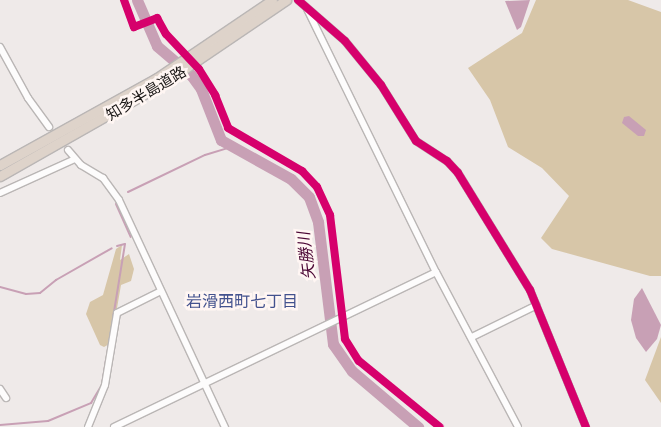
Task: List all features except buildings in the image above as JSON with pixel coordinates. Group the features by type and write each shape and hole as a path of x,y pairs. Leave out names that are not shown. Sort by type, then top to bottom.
{"highway":[{"name":"知多半島道路","path":"204,52 272,0"},
{"name":"知多半島道路","path":"0,176 160,81 284,2"},
{"name":"知多半島道路","path":"0,165 160,81"}],"street":[{"path":"298,0 333,29 370,72 416,142 452,166 516,264 537,305 586,427"},
{"path":"307,8 436,272 518,427"},
{"path":"0,46 28,98 49,127"},
{"path":"68,150 75,159 111,187 225,427"},
{"path":"0,193 75,159"},
{"path":"114,427 436,272"},
{"path":"88,427 105,385 117,313 162,291"},
{"path":"472,337 537,305"},
{"path":"0,389 6,398"}],"shaded area":[{"path":"530,0 521,27 517,30 505,1"},
{"path":"536,0 628,0 661,12 661,276 650,276 552,249 541,238 569,196 542,168 508,147 490,100 468,68 522,33"},
{"path":"629,116 646,130 644,136 638,136 622,123 624,117"},
{"path":"122,245 120,260 129,254 134,269 131,281 121,285 111,343 104,347 100,345 86,314 90,302 103,295 116,249"},
{"path":"642,288 661,325 657,339 646,352 636,338 631,320 634,299"},
{"path":"661,337 661,403 645,380"}],"waterway":[{"name":"矢勝川","path":"137,0 157,46 191,75 201,89 221,140 291,179 309,197 318,222 333,344 352,371 418,427"},
{"path":"128,192 205,155 231,147"},
{"path":"116,204 131,237"},
{"path":"117,246 125,244"},
{"path":"113,318 125,244"},
{"path":"0,287 26,294 40,293 56,280 112,248"},
{"path":"0,425 48,421 91,403 102,385 106,359"}],"cycle path":[{"path":"124,0 134,27 157,18 166,34 199,69 215,95 228,128 302,171 317,187 330,215 345,339 359,361 440,427"},
{"path":"298,0 345,41 381,85 416,141 447,161 458,173 530,290 586,427"}],"district":[{"name":"岩滑西町七丁目","path":"242,301"}]}
